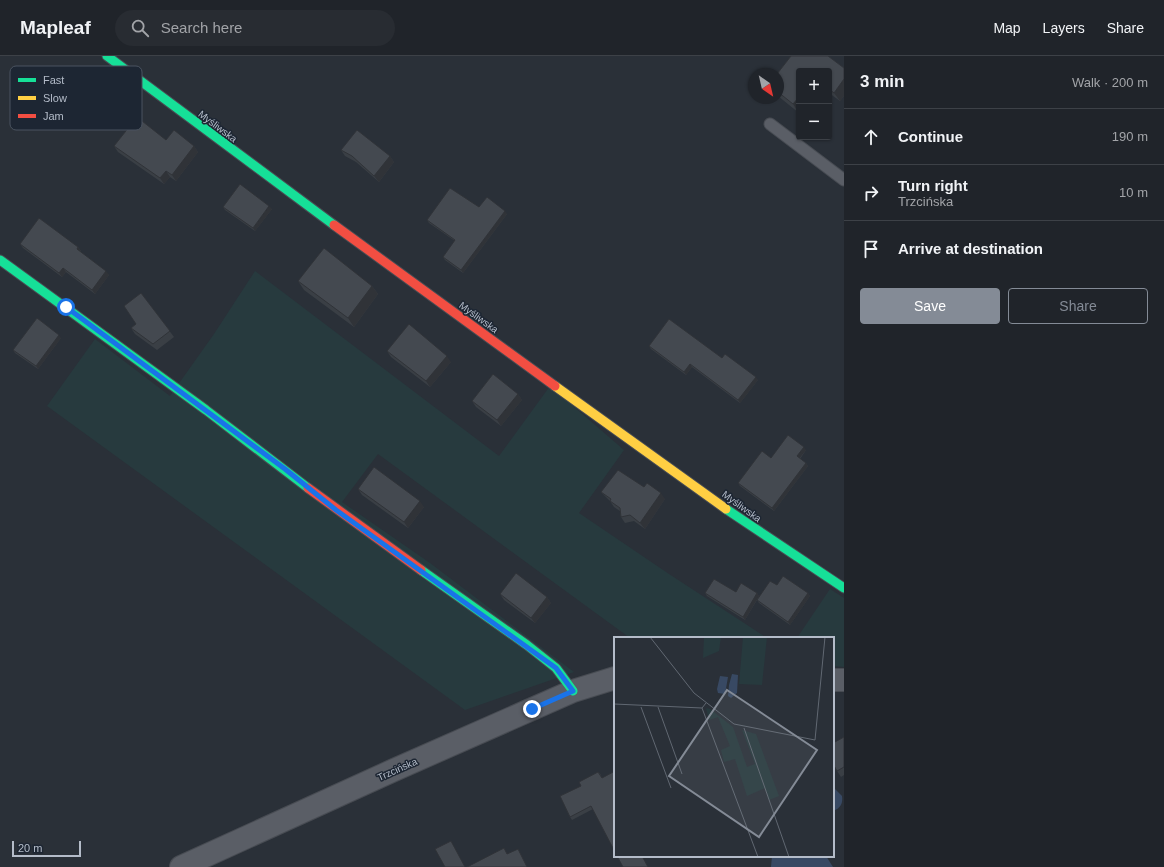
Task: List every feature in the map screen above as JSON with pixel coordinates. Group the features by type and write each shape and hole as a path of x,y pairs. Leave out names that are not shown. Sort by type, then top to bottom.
{"street":[{"name":"Myśliwska","path":"107,56 120,66"},
{"name":"Myśliwska","path":"142,82 230,149 757,531 844,588"},
{"path":"0,260 248,442 336,510 527,645 556,668 573,691"},
{"name":"Trzcińska","path":"181,867 394,770 573,691 614,678"}],"lane":[{"path":"770,124 844,180"}],"green space":[{"path":"255,271 499,456 550,386 624,450 579,513 765,637 629,637 378,454 342,502 430,563 574,672 465,710 47,406 95,339 170,396 214,334"},
{"path":"830,589 844,598 844,667 834,666 834,637 798,637"}],"water":[{"path":"834,788 842,796 842,803 834,811"},
{"path":"772,857 827,857 833,867 771,867"}],"building":[{"path":"791,56 828,56 844,68 844,79 834,93 832,91 832,68 796,68 796,100 793,104 784,97 784,68 782,68"},
{"path":"142,121 166,140 174,130 194,146 172,175 166,171 160,178 114,146 127,130 142,130"},
{"path":"357,130 390,156 374,176 352,156 341,150"},
{"path":"240,184 269,206 253,228 223,207"},
{"path":"450,188 479,207 487,197 505,211 461,270 443,257 455,240 427,220"},
{"path":"39,218 78,247 77,249 106,271 92,290 63,268 59,273 20,244"},
{"path":"324,248 372,286 348,318 298,281"},
{"path":"141,293 170,331 153,344 131,328 136,324 124,306"},
{"path":"37,318 59,335 36,366 13,350"},
{"path":"669,319 722,358 725,354 756,377 738,400 690,364 684,372 649,346"},
{"path":"409,324 447,356 426,381 387,351"},
{"path":"493,374 518,394 497,420 472,401"},
{"path":"788,435 804,447 797,456 806,463 772,508 738,483 762,451 771,458"},
{"path":"374,467 420,501 404,522 358,489"},
{"path":"618,470 644,487 647,483 661,493 640,523 630,515 621,517 620,508 601,492"},
{"path":"516,573 547,597 531,618 500,594"},
{"path":"783,576 808,593 788,622 757,600 770,581 777,585"},
{"path":"714,579 736,592 741,583 757,593 743,617 705,593"},
{"path":"844,737 844,767 837,771 834,766 834,742"},
{"path":"598,772 602,778 614,772 614,850 591,806 570,817 560,796 581,786 579,782"},
{"path":"451,841 465,867 445,867 435,849"},
{"path":"504,848 507,854 518,849 527,867 467,867"},
{"path":"618,857 643,857 648,867 623,867"}],"traffic: fast":[{"path":"107,56 120,66"},
{"path":"142,82 334,225"},
{"path":"0,260 206,410 308,488"},
{"path":"726,509 844,588"},
{"path":"421,570 527,645 556,668 573,691"}],"traffic: slow":[{"path":"555,386 726,509"}],"traffic: jam":[{"path":"334,225 555,386"},
{"path":"308,488 421,570"}],"route":[{"path":"66,307 285,469 336,510 527,645 556,668 573,691 532,709"}]}
